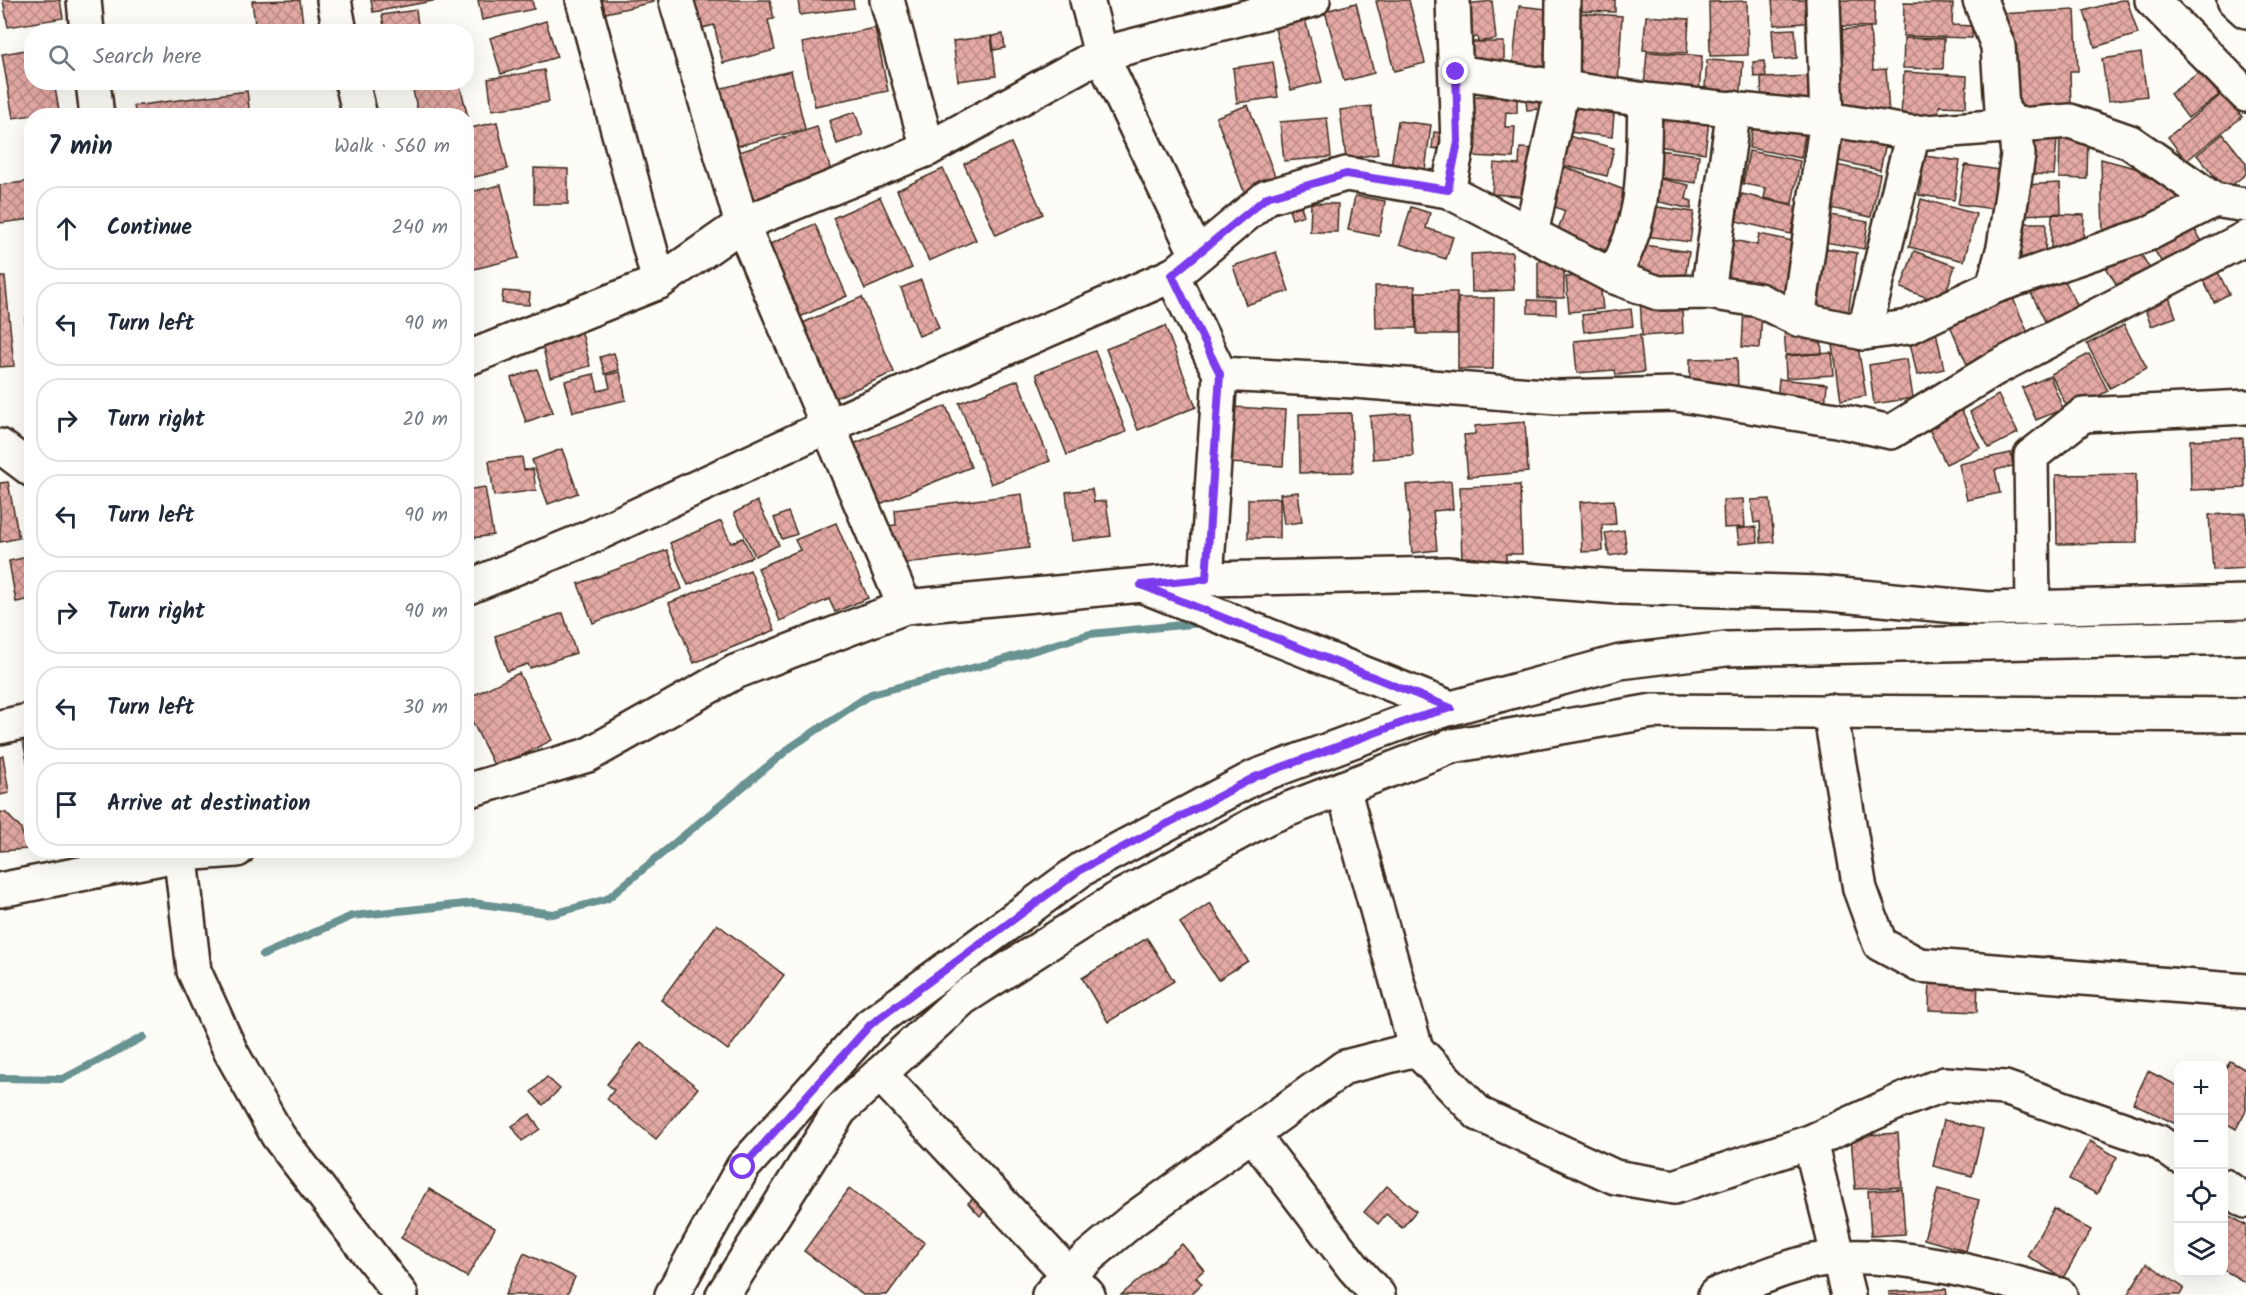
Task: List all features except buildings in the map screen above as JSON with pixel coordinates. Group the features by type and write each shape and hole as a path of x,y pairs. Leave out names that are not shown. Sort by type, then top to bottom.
{"street":[{"path":"84,0 86,24"},
{"path":"334,0 338,24"},
{"path":"583,0 659,282"},
{"path":"676,0 742,225 826,428 905,607"},
{"path":"887,0 928,149"},
{"path":"1087,0 1101,54 1184,265 1220,374 1206,579"},
{"path":"474,356 659,282 742,225 928,149 1101,54 1313,0"},
{"path":"1448,190 1458,142 1453,0"},
{"path":"1531,234 1562,89 1563,0"},
{"path":"1798,319 1827,119 1823,0"},
{"path":"1980,0 1998,46 2002,109 2014,126 2018,154 2004,247 1993,287"},
{"path":"2152,0 2246,94"},
{"path":"2234,0 2246,11"},
{"path":"1456,72 1562,89 1827,119 1912,133 2070,121 2130,142 2214,200 2246,205"},
{"path":"94,90 96,108"},
{"path":"354,90 358,108"},
{"path":"1612,276 1627,254 1641,206 1645,100"},
{"path":"1708,292 1734,108"},
{"path":"1864,333 1912,133"},
{"path":"474,585 586,538 1184,265 1267,197 1346,174 1448,190 1612,276 1658,293 1708,292 1759,300 1798,319 1864,333 1908,327 1993,287 2148,234 2214,200"},
{"path":"1220,374 1354,381 1557,397 1676,394 1836,420 1891,432 1996,368 2246,238"},
{"path":"2033,608 2031,456 2084,415 2246,407"},
{"path":"474,789 588,755 735,672 905,607 1206,579 1447,574 1619,587 1820,593 1987,609 2246,602"},
{"path":"1141,585 1451,708"},
{"path":"672,1295 743,1167 870,1025 1082,869 1255,777 1415,718 1620,662 1725,649 2246,637"},
{"path":"723,1295 840,1110 963,998 1122,896 1268,817 1452,746 1653,711 2246,715"},
{"path":"1830,711 1860,889 1880,944 1919,965 2245,993"},
{"path":"0,727 24,722"},
{"path":"1343,788 1416,1049 1479,1114 1615,1177 1674,1187 1810,1142 1898,1102 1946,1084 2005,1088 2157,1141 2174,1153"},
{"path":"0,890 152,858"},
{"path":"182,858 194,971 231,1052 278,1136 401,1295"},
{"path":"880,1074 1068,1288 1134,1219 1345,1067 1416,1049"},
{"path":"1253,1135 1353,1267 1378,1295"},
{"path":"1810,1142 1848,1295"},
{"path":"2228,1189 2246,1200"},
{"path":"1715,1295 1819,1260 1869,1256 1977,1273 2060,1295"}],"waterway":[{"path":"263,955 352,916 474,903 553,914 607,899 791,747 871,694 988,664 1090,634 1202,623"},
{"path":"0,1078 63,1079 143,1037"}],"route":[{"path":"743,1167 870,1025 1082,869 1255,777 1415,718 1451,708 1141,585 1206,579 1220,374 1172,275 1267,197 1346,174 1448,190 1458,142 1456,72"}]}
